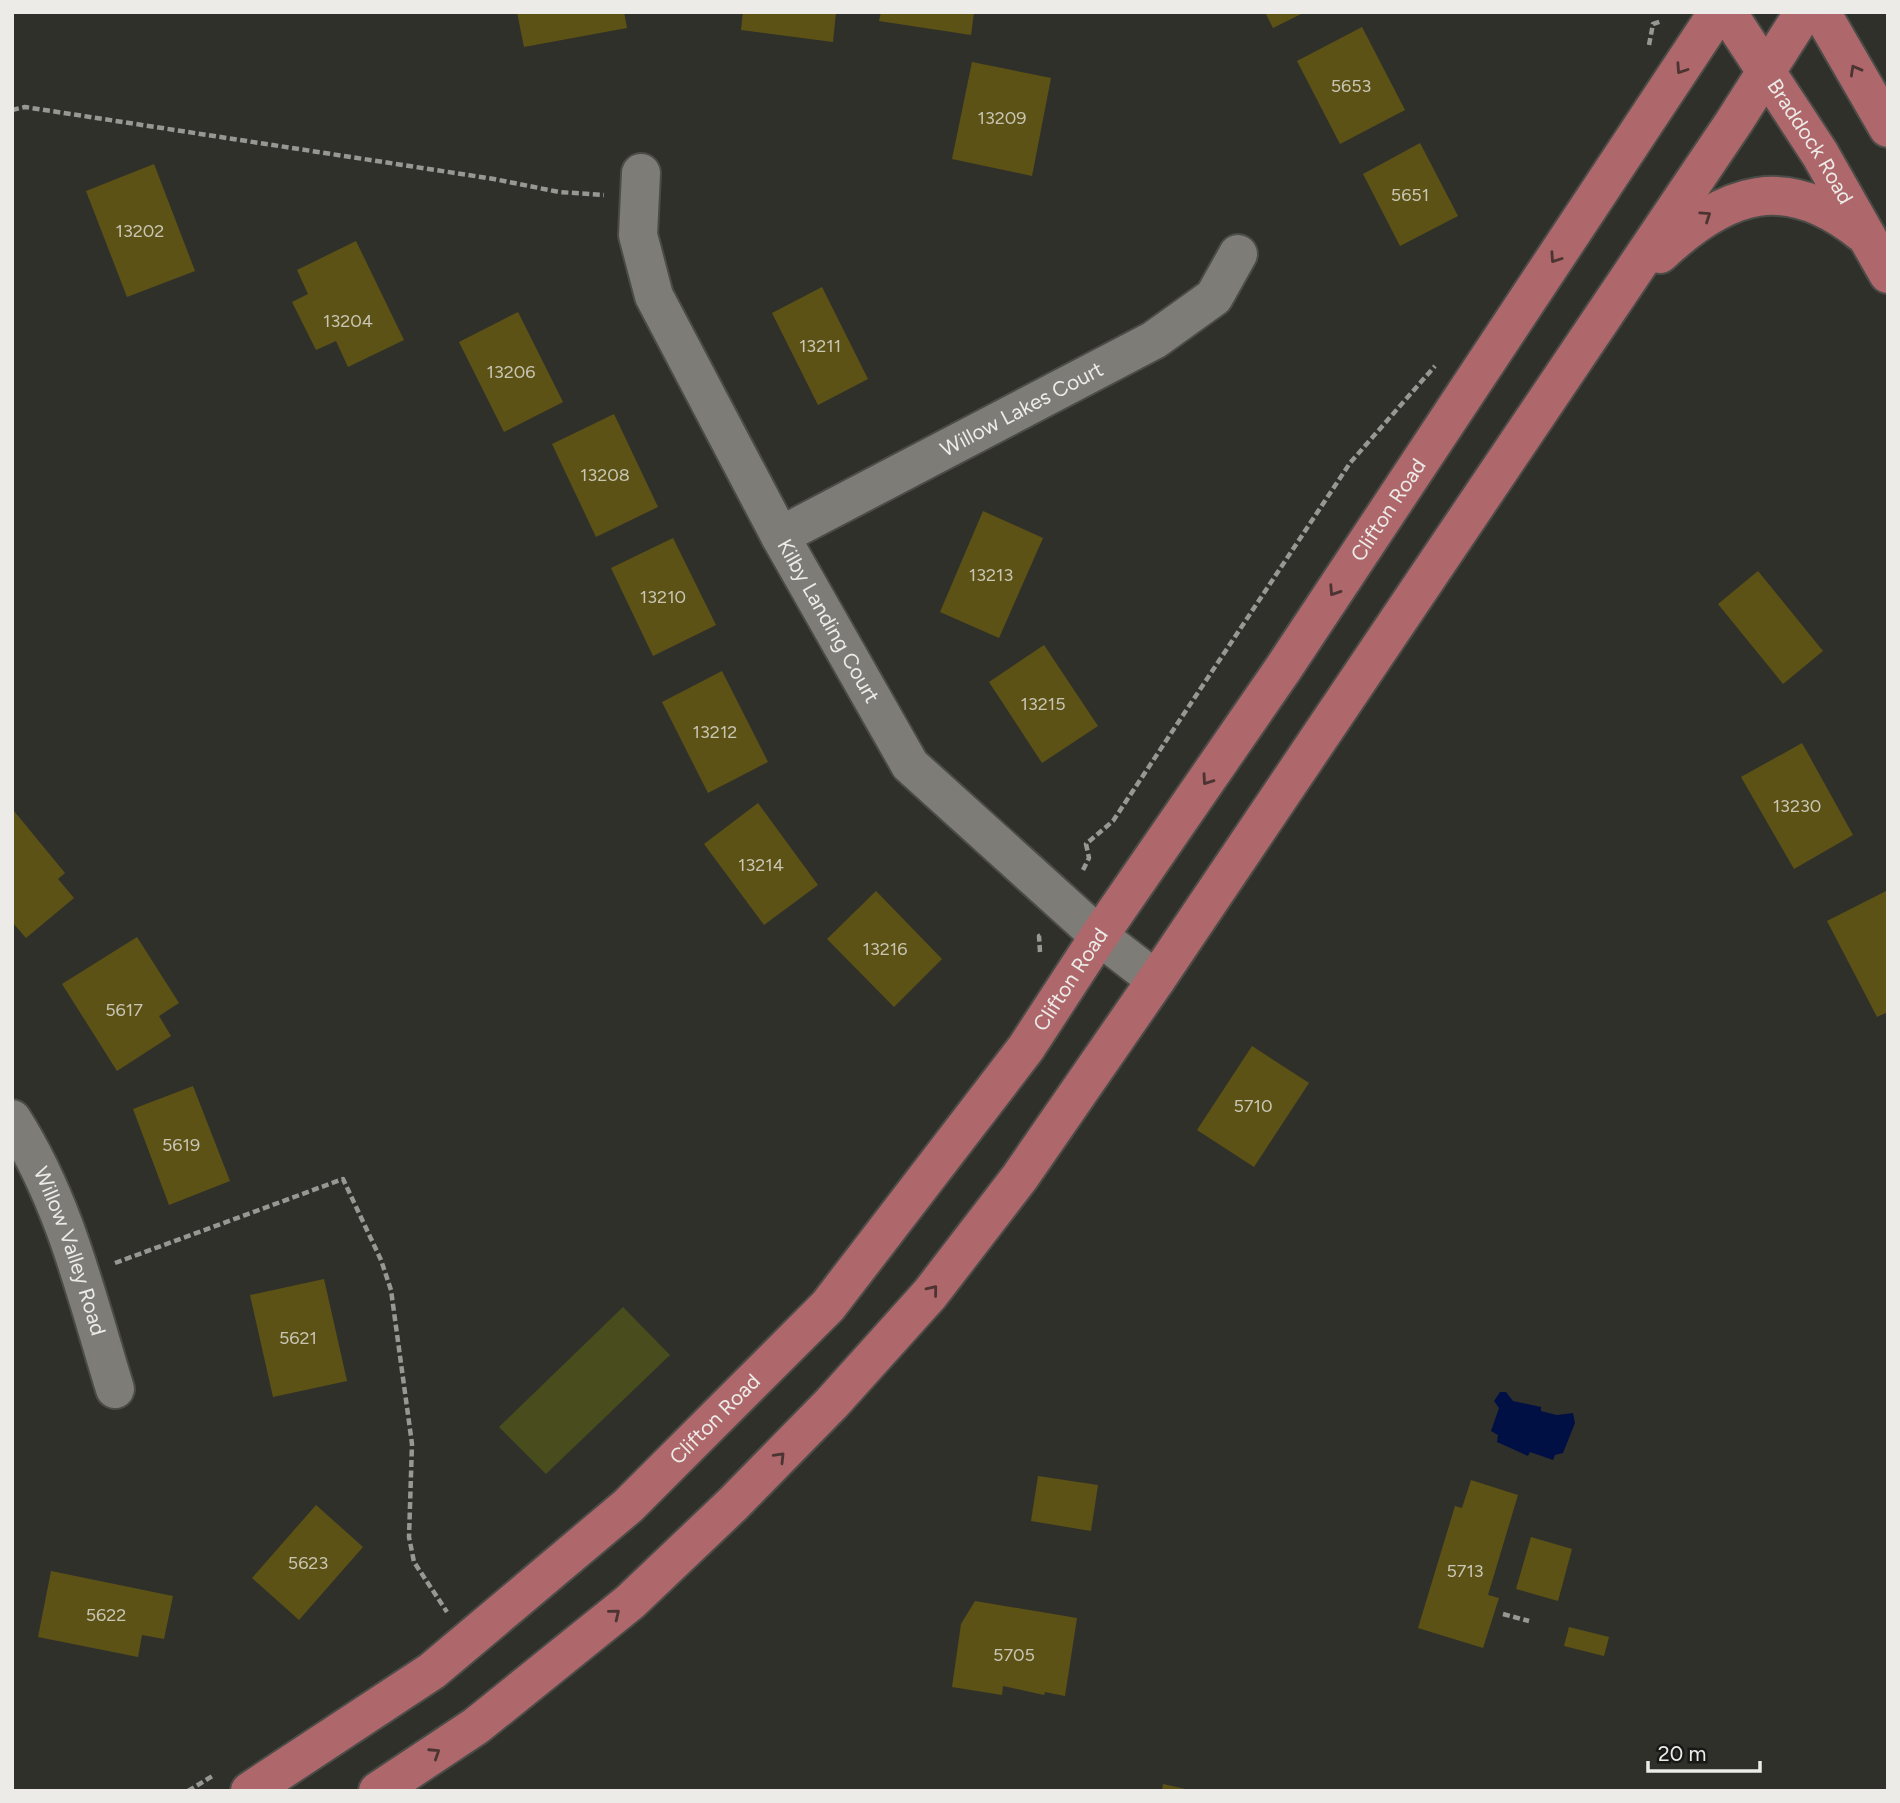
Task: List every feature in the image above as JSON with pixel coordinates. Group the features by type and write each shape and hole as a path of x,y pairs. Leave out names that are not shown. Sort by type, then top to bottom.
{"main road":[{"name":"Clifton Road","path":"235,1781 443,1662 628,1506 828,1306 1026,1048 1098,936 1283,669 1718,12"},
{"name":"Braddock Road","path":"1727,12 1820,154 1888,274"},
{"path":"378,1791 476,1726 630,1602 733,1504 832,1403 930,1294 1020,1177 1156,981 1804,12"},
{"path":"1821,12 1888,128"},
{"path":"1618,293 1681,234 1711,212 1757,195 1774,194 1824,207 1868,238"}],"street":[{"name":"Kilby Landing Court","path":"641,185 638,235 654,296 780,536 910,765 1098,936 1156,981"},
{"name":"Willow Lakes Court","path":"780,536 1154,340 1214,298 1238,254"},
{"name":"Willow Valley Road","path":"12,1119 36,1156 58,1205 114,1389"}],"path":[{"path":"1647,56 1653,24 1662,21"},
{"path":"12,110 38,108 494,179 559,192 641,185"},
{"path":"1039,957 1039,936 1051,930 1089,858 1086,844 1113,821 1350,463 1443,356"},
{"path":"80,1274 343,1179 391,1290 412,1444 409,1537 414,1562 448,1612"},
{"path":"438,1620 458,1605"},
{"path":"1503,1614 1529,1621"},
{"path":"188,1791 235,1781"}],"green space":[{"path":"623,1307 670,1355 546,1474 499,1427"}],"shaded area":[{"path":"1500,1392 1506,1392 1513,1401 1541,1407 1541,1411 1557,1415 1573,1413 1575,1423 1563,1453 1555,1455 1553,1460 1530,1452 1528,1456 1497,1442 1498,1435 1491,1431 1499,1408 1494,1401"}],"building":[{"path":"517,12 624,12 627,28 524,47"},
{"path":"743,12 836,12 833,42 741,30"},
{"path":"881,12 974,12 971,35 879,21"},
{"path":"1265,12 1305,12 1273,28"},
{"path":"1362,27 1405,110 1340,144 1297,61"},
{"path":"972,62 1051,78 1032,176 952,159"},
{"path":"1420,143 1458,216 1400,246 1363,174"},
{"path":"154,164 195,271 127,297 86,191"},
{"path":"356,241 404,340 348,367 336,341 316,350 292,302 308,294 297,270"},
{"path":"822,287 868,379 818,405 772,313"},
{"path":"518,312 563,402 504,432 459,342"},
{"path":"614,414 658,507 596,537 552,444"},
{"path":"983,511 1043,538 999,638 940,612"},
{"path":"673,538 716,625 653,656 611,568"},
{"path":"1758,571 1823,651 1783,684 1718,604"},
{"path":"1044,645 1098,726 1042,763 989,682"},
{"path":"722,671 768,762 708,793 662,702"},
{"path":"1802,743 1853,835 1794,869 1741,777"},
{"path":"758,803 818,885 764,925 704,844"},
{"path":"14,811 65,873 58,879 74,898 26,938 12,922"},
{"path":"1888,890 1888,1012 1877,1017 1827,921"},
{"path":"876,891 942,959 894,1007 827,939"},
{"path":"137,937 179,1003 159,1016 171,1036 117,1071 62,984"},
{"path":"1252,1046 1309,1083 1254,1167 1197,1130"},
{"path":"193,1086 230,1181 169,1205 133,1109"},
{"path":"324,1279 347,1381 273,1397 250,1295"},
{"path":"1038,1476 1098,1485 1091,1531 1031,1521"},
{"path":"1471,1480 1518,1495 1488,1595 1499,1598 1483,1648 1418,1628 1455,1506 1462,1508"},
{"path":"316,1505 363,1547 299,1620 252,1578"},
{"path":"1531,1537 1572,1549 1558,1601 1516,1589"},
{"path":"51,1571 173,1596 164,1639 142,1635 138,1657 38,1637"},
{"path":"975,1601 1077,1618 1065,1696 1045,1692 1044,1695 1003,1686 1002,1695 952,1687 961,1624"},
{"path":"1569,1627 1609,1637 1604,1656 1564,1646"},
{"path":"1163,1784 1190,1790 1190,1791 1162,1791"}]}
